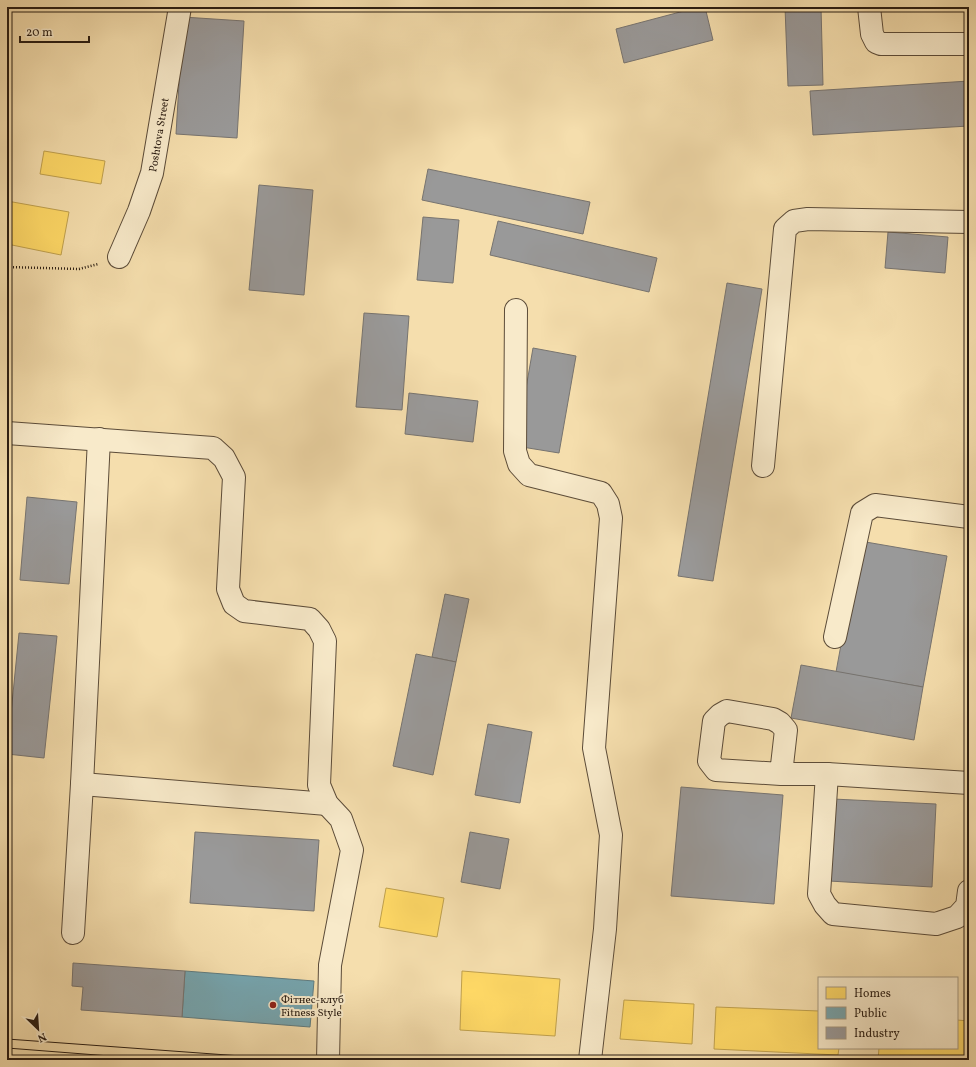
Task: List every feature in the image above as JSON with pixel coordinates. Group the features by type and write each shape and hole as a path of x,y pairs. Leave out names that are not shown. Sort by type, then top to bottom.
{"street":[{"name":"Poshtova Street","path":"119,257 139,211 152,173 180,7"},
{"path":"869,7 872,34 876,42 881,44 969,44"},
{"path":"763,466 785,229 794,221 808,219 969,222"},
{"path":"516,310 515,451 519,464 529,475 601,493 608,504 611,518 594,748 610,835 605,929 590,1060"},
{"path":"7,433 213,448 224,458 234,477 228,589 234,604 244,611 310,619 319,629 325,641 319,785 327,804 341,819 352,850 330,965 328,1060"},
{"path":"73,933 99,439"},
{"path":"835,637 862,513 875,505 969,517"},
{"path":"781,774 827,774 969,783"},
{"path":"827,774 819,894 825,905 833,914 936,924 957,917 967,906 969,891"},
{"path":"82,784 327,804"}],"path":[{"path":"7,267 79,269 119,257"}],"building: Homes":[{"path":"44,151 105,161 101,184 40,174"},
{"path":"7,201 69,212 61,255 7,244"},
{"path":"386,888 444,898 437,937 379,927"},
{"path":"462,971 560,979 555,1036 460,1030"},
{"path":"969,982 969,1007 965,1006"},
{"path":"624,1000 694,1004 692,1044 620,1039"},
{"path":"716,1007 818,1011 818,1049 839,1049 838,1055 714,1049"},
{"path":"958,1020 969,1021 969,1060 878,1060 879,1049 958,1049"}],"building: Public":[{"path":"185,971 314,981 310,1027 182,1017"}],"building: Industry":[{"path":"699,7 705,7 713,40 624,63 616,29"},
{"path":"785,7 821,7 823,85 788,86"},
{"path":"183,17 244,21 237,138 176,134"},
{"path":"969,81 969,126 813,135 810,91"},
{"path":"428,169 590,202 583,234 422,200"},
{"path":"259,185 313,190 304,295 249,290"},
{"path":"423,217 459,220 453,283 417,280"},
{"path":"498,221 657,258 649,292 490,255"},
{"path":"888,232 948,237 945,273 885,268"},
{"path":"727,283 762,289 713,581 678,576"},
{"path":"364,313 409,316 402,410 356,407"},
{"path":"533,348 576,356 559,453 516,446"},
{"path":"409,393 478,401 473,442 405,434"},
{"path":"27,497 77,502 69,584 20,580"},
{"path":"860,541 947,556 923,687 836,672"},
{"path":"445,594 469,599 456,662 432,657"},
{"path":"19,633 57,636 44,758 7,754"},
{"path":"416,654 456,662 433,775 393,766"},
{"path":"801,665 923,687 914,740 791,718"},
{"path":"488,724 532,732 520,803 475,795"},
{"path":"681,787 783,795 774,904 671,896"},
{"path":"833,799 936,804 932,887 829,881"},
{"path":"195,832 319,840 314,911 190,903"},
{"path":"470,832 509,839 500,889 461,882"},
{"path":"73,963 185,971 182,1017 81,1010 83,987 72,986"}],"tram line":[{"path":"7,1039 296,1060"},
{"path":"7,1048 161,1060"}],"place":[{"name":"Фітнес-клуб Fitness Style","path":"273,1005"}]}
